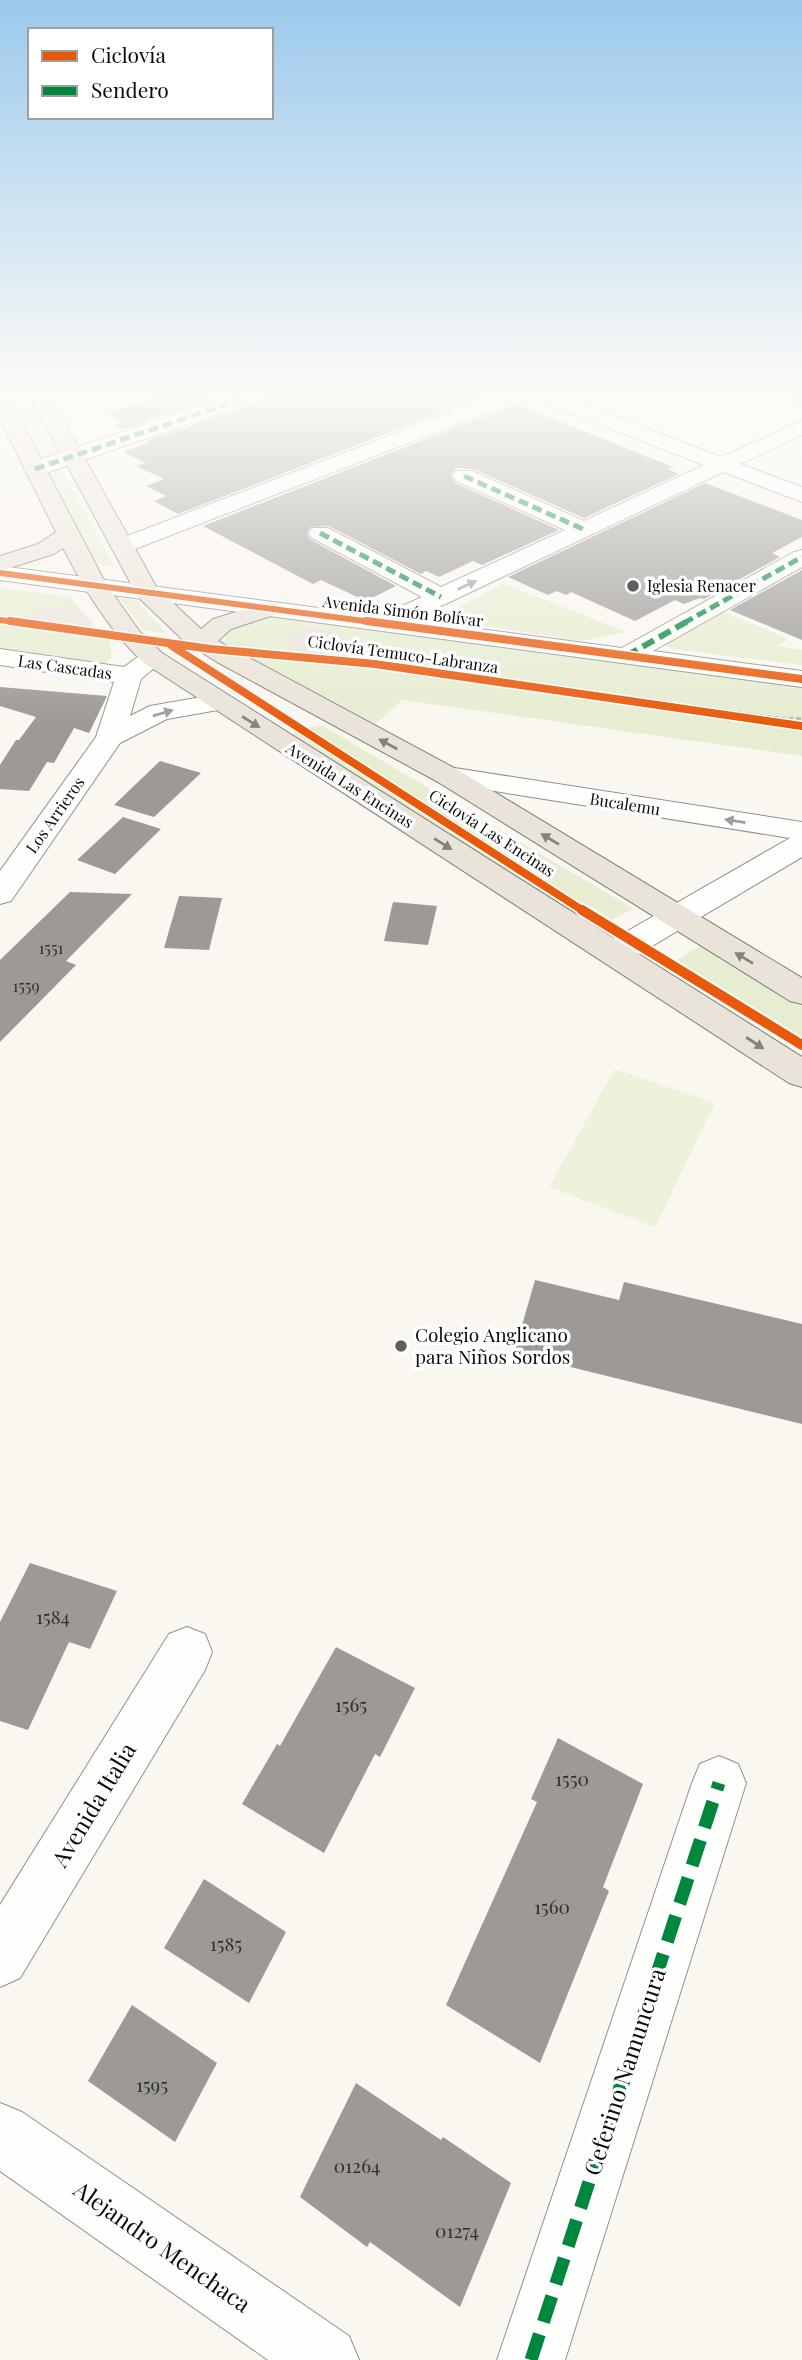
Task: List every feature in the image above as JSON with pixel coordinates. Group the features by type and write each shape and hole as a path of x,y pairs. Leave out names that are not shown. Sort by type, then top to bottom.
{"main road":[{"name":"Avenida Las Encinas","path":"54,506 94,585 131,637 153,658 802,1074"},
{"path":"100,506 147,592 201,642 448,776 802,993"},
{"path":"0,565 39,552 68,534"},
{"path":"201,642 222,624 268,609"}],"street":[{"path":"122,546 226,506"},
{"path":"532,506 585,530"},
{"path":"383,624 635,506"},
{"path":"320,533 441,597"},
{"path":"626,656 802,557"},
{"name":"Avenida Simón Bolívar","path":"0,573 802,678"},
{"name":"Las Cascadas","path":"0,657 129,676"},
{"path":"129,676 153,658"},
{"name":"Los Arrieros","path":"0,894 110,737 129,676"},
{"name":"Los Arrieros","path":"110,737 160,712 219,702"},
{"name":"Bucalemu","path":"448,776 802,831"},
{"path":"615,953 802,844"},
{"name":"Avenida Italia","path":"0,1958 187,1652"},
{"name":"Ceferino Namuncura","path":"531,2360 719,1783"},
{"name":"Alejandro Menchaca","path":"0,2134 325,2360"}],"green space":[{"path":"67,506 82,506 114,566 98,565"},
{"path":"504,584 627,632 581,641 436,618"},
{"path":"0,588 70,597 100,633 110,639 111,657 104,665 0,650"},
{"path":"119,598 136,600 167,634 144,630"},
{"path":"722,611 788,639 777,646 802,650 802,665 671,649 662,642"},
{"path":"272,616 802,686 802,756 402,700 375,724 233,649 225,642 227,630 250,618"},
{"path":"323,726 634,909 594,927 290,735 310,727"},
{"path":"704,943 802,1006 802,1043 677,960"},
{"path":"615,1069 715,1103 655,1227 549,1187"}],"shaded area":[{"path":"75,603 98,630 12,619 46,611"},
{"path":"306,627 331,631 349,639 351,647 346,655 330,659 301,656 288,640 293,633"}],"building":[{"path":"163,506 198,506 178,514"},
{"path":"254,506 506,506 559,530 482,565 473,561 439,577 426,571 421,574 329,526 310,527 307,534 311,540 396,586 366,601 321,580 313,584 203,526"},
{"path":"557,506 610,506 584,518"},
{"path":"657,506 766,506 802,520 802,537 772,553 780,557 704,599 684,604 675,600 635,621 571,592 566,595 557,591 548,595 508,577"},
{"path":"802,570 802,640 730,610"},
{"path":"0,687 107,696 89,733 74,728 54,763 47,762 29,791 0,789 0,765 16,740 19,740 36,717 0,706"},
{"path":"160,761 201,773 154,817 114,805"},
{"path":"123,817 161,829 115,874 77,860"},
{"path":"70,892 132,894 66,961 76,965 0,1042 0,960"},
{"path":"179,896 222,898 209,950 164,948"},
{"path":"393,902 437,906 428,945 384,941"},
{"path":"535,1280 619,1300 624,1282 802,1324 802,1424 514,1353"},
{"path":"30,1563 117,1591 90,1649 69,1642 28,1730 0,1721 0,1622"},
{"path":"336,1647 415,1688 380,1757 375,1754 324,1853 242,1804 277,1744 280,1746"},
{"path":"558,1738 643,1784 603,1887 609,1891 540,2063 446,2005 537,1802 531,1799"},
{"path":"204,1879 286,1932 249,2003 164,1948"},
{"path":"132,2005 217,2063 175,2142 88,2081"},
{"path":"356,2083 511,2183 460,2307 370,2242 367,2247 300,2197"}],"marked path":[{"path":"532,506 585,530"},
{"path":"320,533 441,597"},
{"path":"626,656 802,557"},
{"path":"531,2360 719,1783"}],"cycle path":[{"path":"0,573 802,679"},
{"name":"Ciclovía Temuco-Labranza","path":"0,620 211,649 375,664 802,726"},
{"name":"Ciclovía Las Encinas","path":"172,646 633,943 802,1045"}],"place":[{"name":"Iglesia Renacer","path":"633,586"},
{"name":"Colegio Anglicano para Niños Sordos","path":"401,1346"}]}
